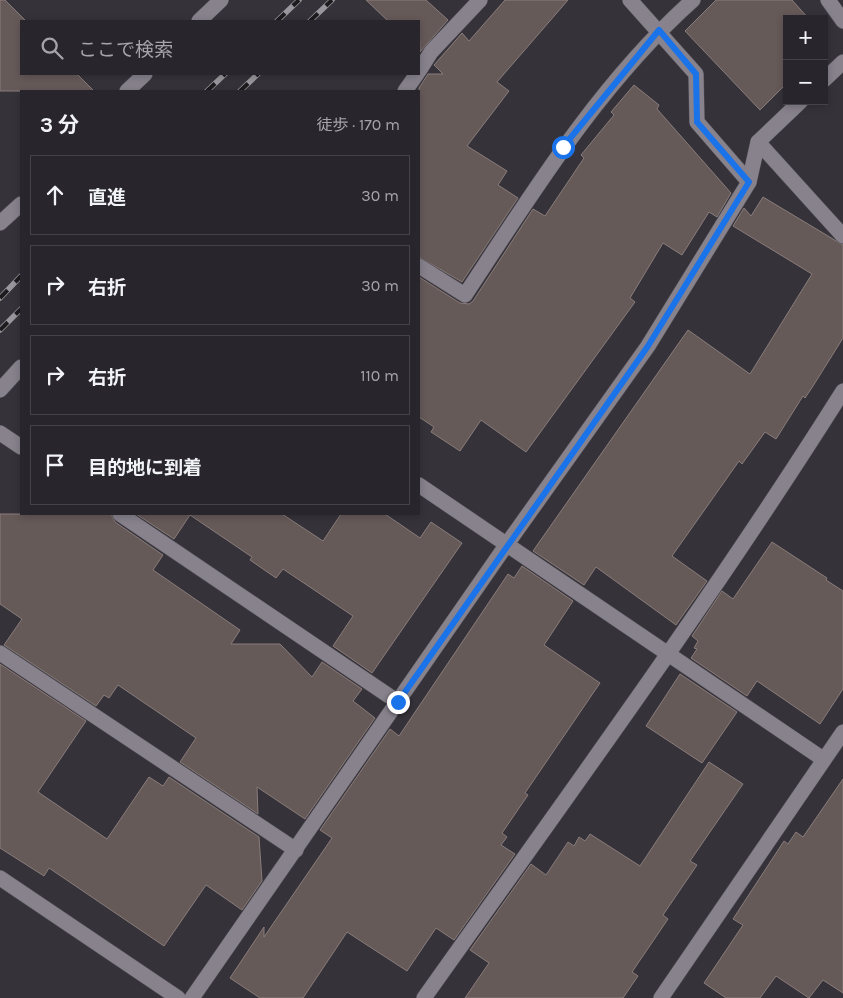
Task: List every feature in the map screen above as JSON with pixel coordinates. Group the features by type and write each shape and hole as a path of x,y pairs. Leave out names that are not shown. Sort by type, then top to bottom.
{"street":[{"path":"200,20 221,0"},
{"path":"420,69 431,52 480,0"},
{"path":"630,0 659,30 696,74 697,122 749,182"},
{"path":"420,267 465,295 563,147 659,30 693,0"},
{"path":"828,0 843,21"},
{"path":"828,76 843,62"},
{"path":"129,90 144,75"},
{"path":"406,90 416,75"},
{"path":"192,998 507,544 648,346 749,182 758,142 797,105"},
{"path":"758,142 843,236"},
{"path":"0,223 20,205"},
{"path":"0,390 20,368"},
{"path":"424,998 668,653 803,454 843,391"},
{"path":"0,433 20,446"},
{"path":"420,486 823,760"},
{"path":"121,515 398,702"},
{"path":"0,652 296,850"},
{"path":"661,998 843,732"},
{"path":"0,878 178,998"}],"building":[{"path":"0,0 5,0 25,20 20,20 20,75 78,75 93,90 20,90 0,91"},
{"path":"366,0 426,0 448,20 420,52 420,20 387,20"},
{"path":"505,0 568,0 497,82 509,91 467,146 507,171 498,185 518,198 462,282 420,258 419,88 428,74 443,74 434,65 462,33 469,41"},
{"path":"716,0 792,0 805,15 783,15 783,87 760,110 685,31"},
{"path":"634,85 659,105 657,109 731,193 717,217 709,212 682,255 663,243 630,298 635,302 526,452 481,420 460,451 431,432 434,427 420,418 420,278 460,303 469,304 473,301 533,209 545,216 584,158 581,155 614,115 611,112"},
{"path":"763,197 843,245 843,338 813,386 805,398 803,396 776,439 765,432 742,464 739,461 672,556 707,581 676,625 596,567 584,585 533,551 688,330 750,374 812,274 733,226 744,208 751,216"},
{"path":"0,514 112,515 115,522 163,555 153,570 240,630 231,644 280,644 312,677 322,662 362,689 353,701 375,718 305,819 257,787 258,814 180,762 196,738 118,685 109,698 104,695 96,706 4,645 22,619 0,604"},
{"path":"138,515 190,515 174,539"},
{"path":"190,515 284,515 323,541 340,515 386,515 420,538 431,522 462,543 372,673 333,646 353,616 283,569 276,578 250,560 252,557"},
{"path":"772,542 827,578 826,580 843,591 843,689 820,724 757,681 747,696 691,658 697,649 694,648 698,641 692,636 722,591 733,599"},
{"path":"522,566 573,601 544,645 600,683 525,793 528,795 502,833 507,837 501,845 515,854 454,940 436,928 407,971 347,932 303,998 260,998 230,978 264,927 264,937 332,838 320,830 390,729 399,736 508,574 514,578"},
{"path":"0,664 86,721 38,792 107,839 149,777 163,786 169,777 259,837 262,881 242,910 206,885 164,946 49,868 44,876 0,848"},
{"path":"680,674 737,712 702,763 646,726"},
{"path":"709,762 743,784 690,861 697,865 663,915 668,919 632,972 638,976 623,998 465,998 489,963 470,950 531,864 546,875 568,842 574,846 579,837 585,841 590,834 640,866"},
{"path":"843,779 843,993 823,980 809,998 776,976 760,998 726,998 704,983 743,925 733,919 784,841 788,844 796,832 803,837"}],"railway":[{"path":"278,20 299,0"},
{"path":"311,20 332,0"},
{"path":"208,90 224,75"},
{"path":"241,90 257,75"},
{"path":"0,298 20,277"},
{"path":"0,330 20,310"}],"route":[{"path":"398,702 507,544 648,346 749,182 697,122 696,74 659,30 563,147"}]}
